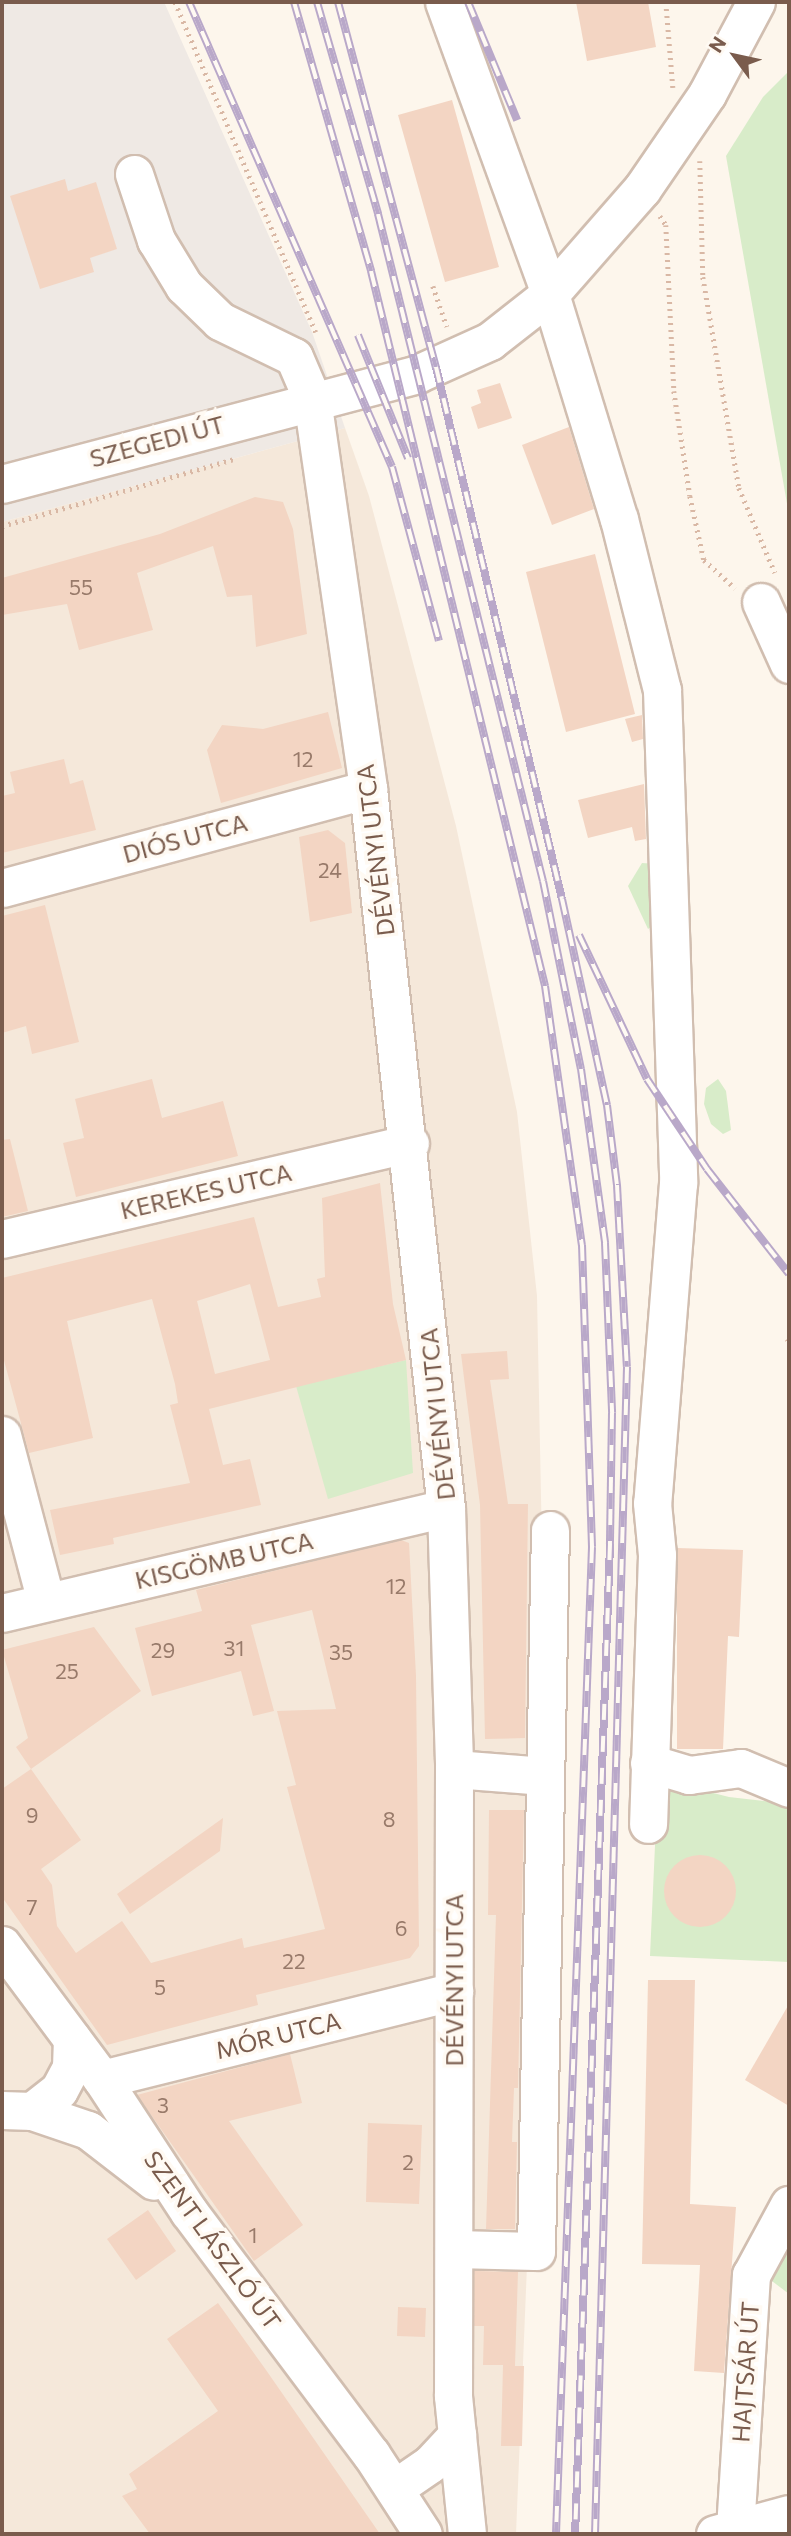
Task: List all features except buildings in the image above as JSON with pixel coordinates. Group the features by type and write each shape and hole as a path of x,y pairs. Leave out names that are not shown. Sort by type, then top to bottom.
{"street":[{"path":"444,2 550,295 619,519 662,690 678,1183 652,1503 657,1555 648,1824"},
{"name":"SZEGEDI ÚT","path":"2,484 312,399 416,374 458,358 490,341 550,295 642,190 689,148 756,2"},
{"name":"DÉVÉNYI UTCA","path":"134,174 156,240 184,286 220,321 294,357 312,399 368,789 410,1143 446,1508 454,1769 454,2249 457,2435 467,2534"},
{"path":"770,592 789,664"},
{"name":"DIÓS UTCA","path":"2,888 368,789"},
{"name":"KEREKES UTCA","path":"2,1239 410,1143"},
{"path":"2,1435 46,1601"},
{"name":"KISGÖMB UTCA","path":"2,1613 446,1508"},
{"path":"454,2249 536,2251 550,1530"},
{"path":"649,1763 689,1775 741,1768 789,1788"},
{"path":"454,1769 545,1776"},
{"name":"SZENT LÁSZLÓ ÚT","path":"2,1945 102,2079 188,2212 395,2488 423,2534"},
{"name":"MÓR UTCA","path":"102,2079 454,1991"},
{"path":"17,2111 65,2079 72,2039"},
{"path":"17,2111 88,2130 188,2212"},
{"name":"HAJTSÁR ÚT","path":"725,2531 751,2275 789,2204"},
{"path":"395,2488 430,2464 457,2435"},
{"path":"725,2531 789,2514"}],"path":[{"path":"175,2 195,43 319,340"},
{"path":"642,190 666,225 674,391 704,560 739,592 770,592 739,488 703,277 689,148 666,2"},
{"path":"433,286 458,358"},
{"path":"2,526 238,458"},
{"path":"788,1339 789,1346"}],"shaded area":[{"path":"2,2 164,2 312,332 345,428 2,522"},
{"path":"345,428 369,496 456,826 517,1112 537,1296 542,1547 530,2192 516,2534 2,2534 2,522"}],"green space":[{"path":"789,71 789,515 726,156 763,97"},
{"path":"642,863 657,864 659,921 648,929 628,886"},
{"path":"718,1079 726,1091 731,1130 723,1134 711,1124 704,1104 706,1088"},
{"path":"406,1360 413,1473 328,1499 296,1386"},
{"path":"658,1779 729,1797 789,1804 789,1962 650,1956"},
{"path":"789,2240 789,2294 768,2278"}],"railway":[{"path":"189,2 392,467 439,641"},
{"path":"294,2 371,271 545,986 582,1245 592,1547 556,2534"},
{"path":"317,2 378,214 543,881 581,1069 605,1243 612,1413 610,1544 575,2534"},
{"path":"338,2 436,367 562,899 607,1105 617,1185 627,1367 595,2534"},
{"path":"468,2 517,120"},
{"path":"358,335 408,458"},
{"path":"579,935 647,1079 707,1169 789,1274"}]}
